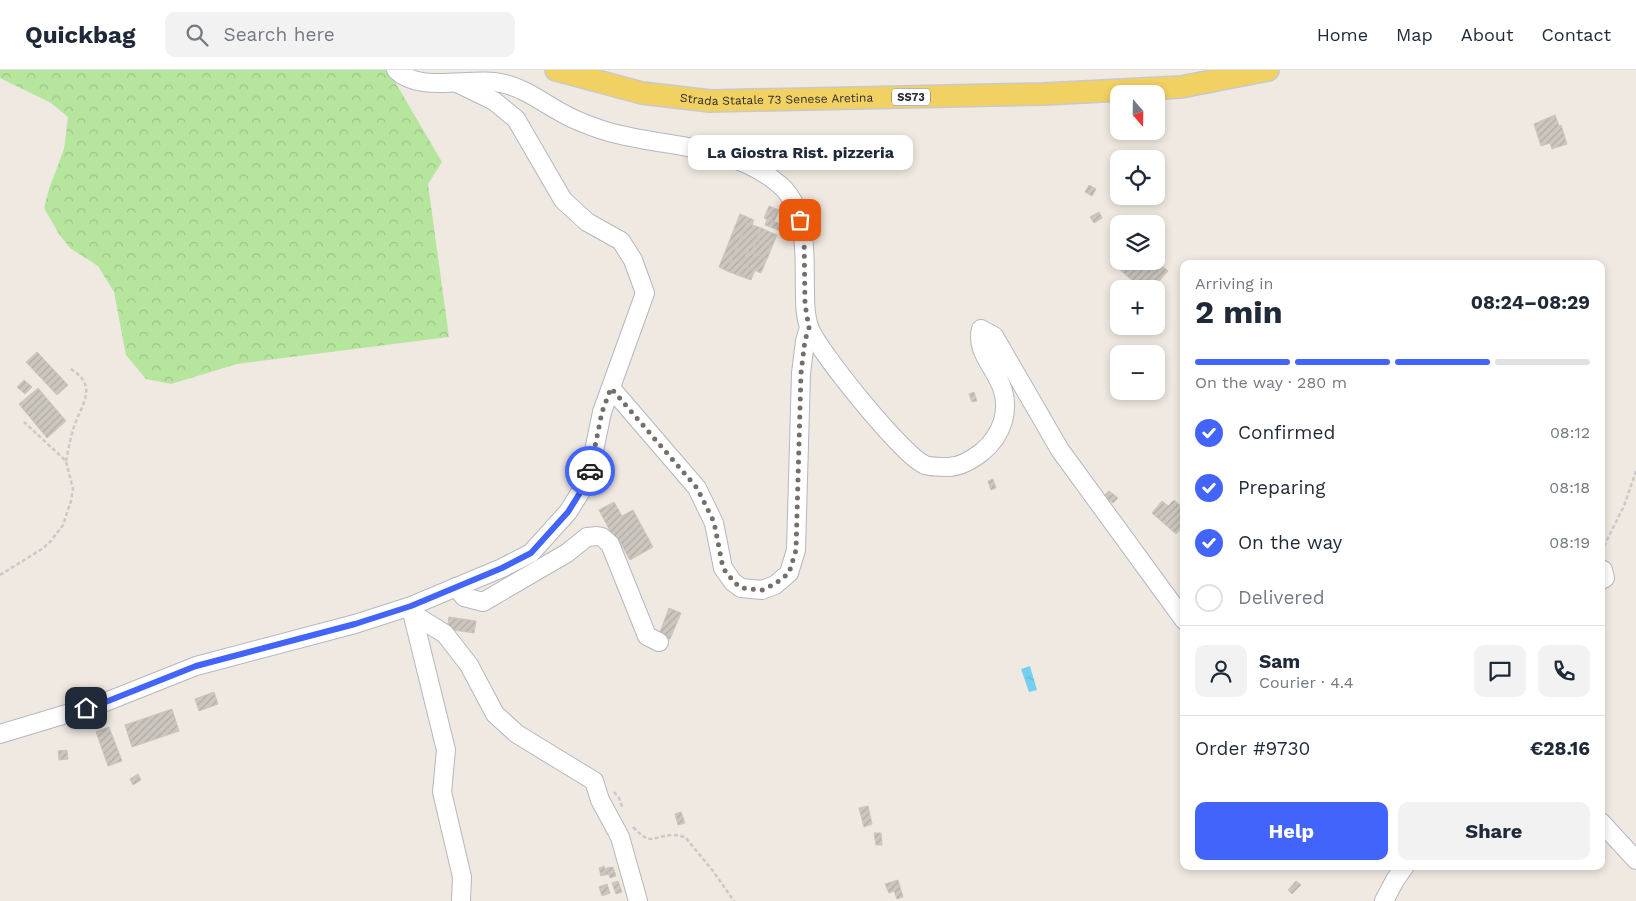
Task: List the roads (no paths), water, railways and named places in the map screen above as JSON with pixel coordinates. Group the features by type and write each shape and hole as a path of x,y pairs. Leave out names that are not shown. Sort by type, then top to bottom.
{"main road":[{"name":"Strada Statale 73 Senese Aretina","path":"556,70 642,93 710,101 1044,94 1171,88 1268,70"}],"street":[{"path":"0,734 103,703 196,666 412,610 456,587 502,568 531,553 568,512 588,480 602,412 645,293 633,260 621,241 587,222 563,200 516,119 494,101 458,84 432,76 420,82 406,78 396,70"},
{"path":"458,84 488,80 506,84 523,91 550,108 610,132 718,152 754,166 782,186 796,206 804,233 805,304 809,328 820,347 885,428 906,449 925,464 950,467 972,460 988,447 999,434 1005,412 1004,393 999,378 980,347 979,338 981,329 994,336 1060,450 1180,615"},
{"path":"611,388 697,488 714,522 723,568 741,588 762,590 775,584 789,573 796,550 801,373 805,340 809,328"},
{"path":"456,587 464,597 483,602 567,553 587,538 602,537 610,544 647,636 659,642"},
{"path":"412,610 445,634 469,665 495,714 500,719 517,734 594,781 600,800 620,836 638,901"},
{"path":"412,610 446,750 442,792 462,877 461,901"},
{"path":"1605,826 1636,860"},
{"path":"1384,901 1402,870"}],"water":[{"path":"1030,666 1037,690 1029,692 1021,669"}],"place":[{"name":"La Giostra Rist. pizzeria","path":"800,220"}]}
